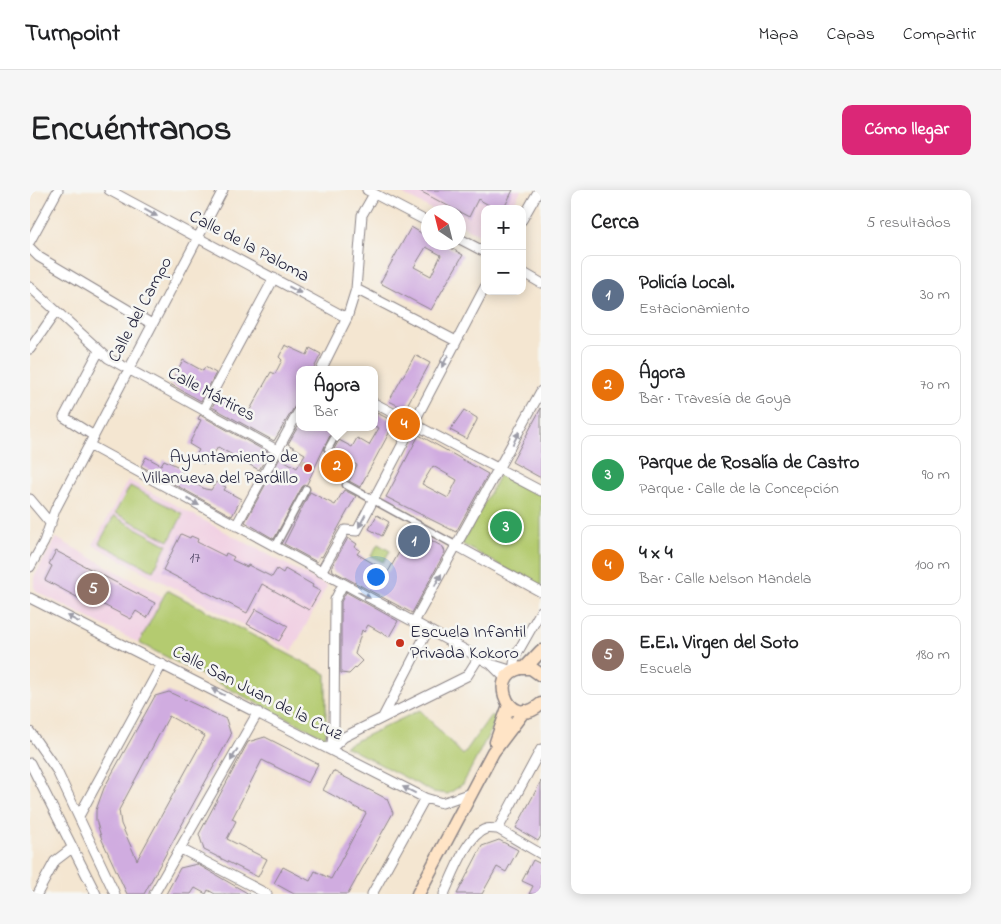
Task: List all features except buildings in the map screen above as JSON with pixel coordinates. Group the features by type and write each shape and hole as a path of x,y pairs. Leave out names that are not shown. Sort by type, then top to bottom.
{"main road":[{"path":"418,894 493,752 509,705 503,692 514,672 541,651"},
{"path":"514,672 536,670 541,675"},
{"path":"509,705 535,709"},
{"path":"493,752 535,709"}],"street":[{"path":"30,240 58,190"},
{"name":"Calle de la Paloma","path":"109,190 347,318"},
{"name":"Calle del Campo","path":"30,567 51,524 55,510 223,190"},
{"path":"526,213 539,190"},
{"path":"323,366 347,318 356,289 362,215 370,192 421,218"},
{"path":"466,242 481,250"},
{"path":"30,248 39,257 152,324"},
{"path":"526,274 541,283"},
{"path":"202,410 274,278"},
{"name":"Calle Mártires","path":"30,288 55,313 99,351 128,370 278,450"},
{"path":"356,289 456,342"},
{"path":"321,572 345,530 356,531 481,295"},
{"path":"30,349 55,313"},
{"path":"94,436 64,417 99,351"},
{"path":"414,622 541,391"},
{"path":"378,405 541,491"},
{"path":"236,526 296,416"},
{"path":"328,449 338,431"},
{"path":"89,445 491,664 514,672 516,657 541,611"},
{"path":"346,485 374,498 541,592"},
{"path":"275,547 306,489"},
{"path":"30,499 51,524"},
{"path":"331,749 334,729 335,600 343,584"},
{"name":"Calle San Juan de la Cruz","path":"30,598 425,798 442,803 471,793"},
{"path":"383,717 428,630"},
{"path":"331,749 344,737 467,676 478,657"},
{"path":"79,816 162,664"},
{"path":"154,894 258,712"},
{"path":"30,732 56,769 115,894"},
{"path":"498,829 541,749"},
{"path":"30,763 96,894"},
{"path":"372,894 425,798"},
{"path":"444,894 472,840 486,829 498,829 541,854"},
{"path":"37,894 55,861 72,848"},
{"path":"181,849 267,894"}],"shaded area":[{"path":"395,190 521,190 513,205 481,205 481,236 466,228 466,205 424,205"},
{"path":"128,480 327,586 292,651 93,545"},
{"path":"56,538 163,597 139,643 37,592 34,587 34,577"}],"green space":[{"path":"500,474 541,495 541,588 462,544"},
{"path":"130,486 183,514 169,541 115,513"},
{"path":"114,516 167,545 153,571 99,543"},
{"path":"378,544 390,551 383,562 371,556"},
{"path":"167,590 326,674 326,738 139,643"},
{"path":"420,710 463,755 491,715 497,718 463,784 448,794 433,792 345,746"}],"tunnel":[{"path":"301,461 315,469"}],"place":[{"name":"4 x 4","path":"404,424"},
{"name":"Ágora","path":"337,466"},
{"name":"Ayuntamiento de Villanueva del Pardillo","path":"308,468"},
{"name":"Parque de Rosalía de Castro","path":"506,527"},
{"name":"Policía Local.","path":"414,541"},
{"name":"E.E.I. Virgen del Soto","path":"93,589"},
{"name":"Escuela Infantil Privada Kokoro","path":"400,643"}]}
